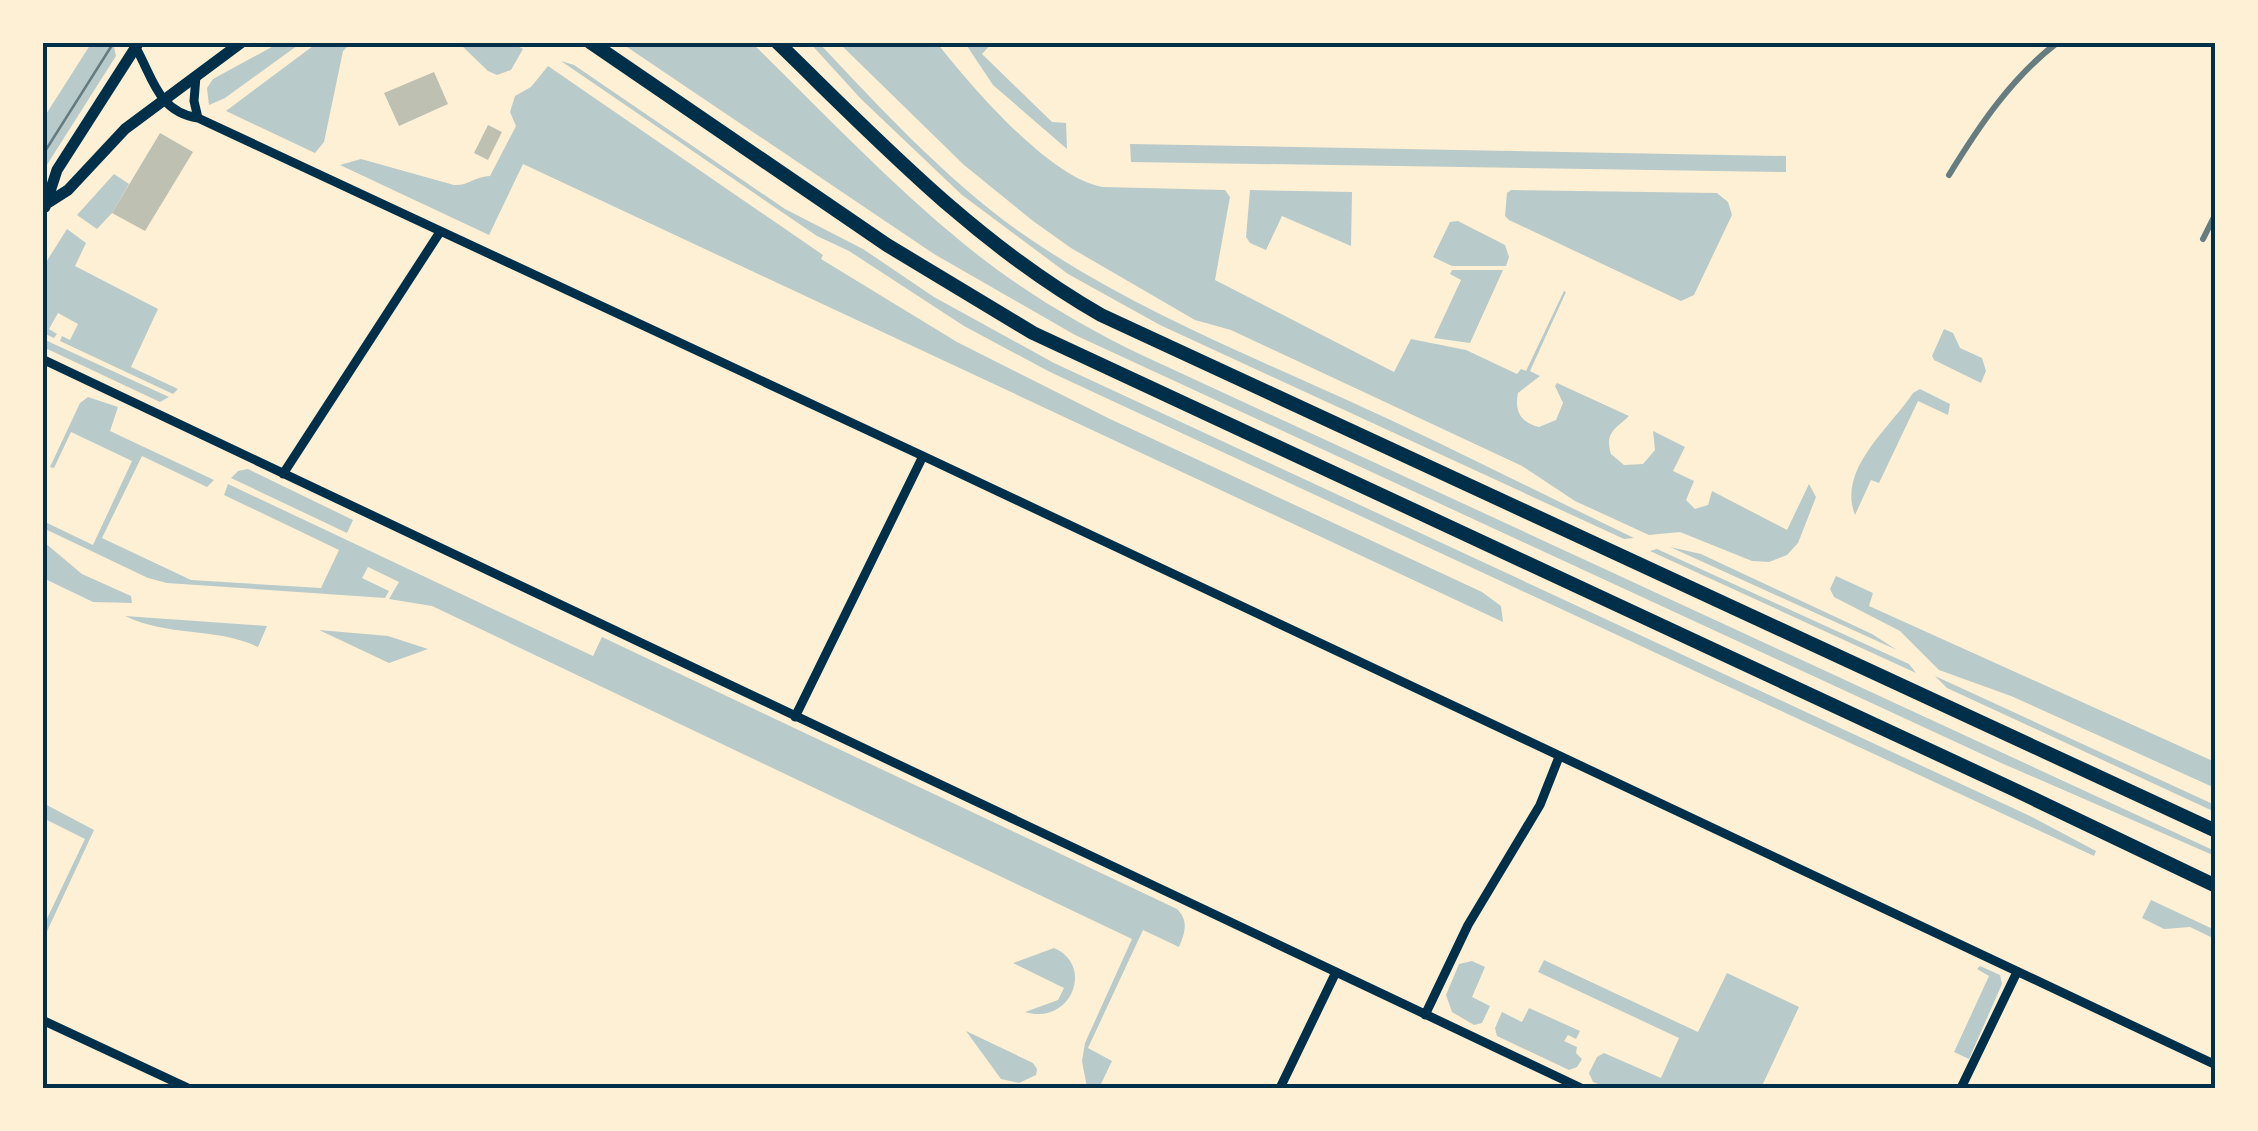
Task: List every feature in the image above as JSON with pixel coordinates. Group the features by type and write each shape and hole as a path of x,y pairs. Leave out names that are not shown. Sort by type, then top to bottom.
{"main road":[{"path":"590,42 887,245 1033,333 2216,886"},
{"path":"777,42 966,224 1040,278 1116,324 2216,831"}],"street":[{"path":"44,207 68,190 125,129 242,42"},
{"path":"138,45 162,100 186,116 198,118 924,456 2216,1065"},
{"path":"44,207 57,170 138,45"},
{"path":"196,76 194,101 198,118"},
{"path":"282,474 440,232"},
{"path":"42,359 1581,1088"},
{"path":"795,717 924,456"},
{"path":"1425,1015 1468,926 1540,804 1559,757"},
{"path":"1280,1088 1336,972"},
{"path":"1960,1088 2017,972"},
{"path":"42,1020 188,1088"}],"shaded area":[{"path":"92,42 114,47 116,56 43,171 43,119"},
{"path":"279,43 301,43 225,98 209,105 207,88 213,79"},
{"path":"317,43 351,43 343,51 324,142 315,153 226,111"},
{"path":"459,43 513,43 523,49 511,70 497,75"},
{"path":"621,43 752,43 882,171 964,244 1051,306 1098,333 2215,851 2215,856 1999,762 1075,335 934,254"},
{"path":"810,43 819,43 964,188 1056,256 1178,323 1634,538 1624,539 1160,325 1068,274 962,195 861,99"},
{"path":"839,43 937,43 1012,128 1059,167 1082,180 1103,187 1225,190 1230,197 1215,280 1394,372 1411,339 1466,350 1517,374 1521,369 1526,371 1566,292 1530,371 1540,376 1518,393 1518,411 1523,419 1539,427 1556,420 1563,403 1557,383 1629,416 1609,440 1611,454 1624,465 1643,464 1655,450 1653,431 1685,447 1673,471 1694,481 1686,500 1695,509 1708,505 1712,491 1787,530 1809,484 1816,497 1798,543 1787,555 1769,562 1752,561 1680,532 1649,535 1575,501 1522,466 1231,330 1195,320 1071,248 1033,221 964,165"},
{"path":"965,43 992,43 982,54 1052,122 1066,123 1067,149 993,85"},
{"path":"561,61 574,65 785,209 863,249 934,297 1054,363 2030,816 2096,851 2094,856 1050,372 964,326 849,251 817,236"},
{"path":"548,66 823,255 821,259 957,342 1110,419 1482,592 1501,606 1503,622 523,164 489,235 340,165 361,159 454,185 490,176 516,126 510,112 515,96 531,87"},
{"path":"1130,144 1786,156 1786,172 1131,162"},
{"path":"114,174 129,184 97,229 77,215"},
{"path":"1250,190 1352,192 1351,246 1282,216 1266,250 1250,243 1246,237"},
{"path":"1507,193 1717,193 1728,202 1732,215 1694,295 1681,301 1509,220 1505,216"},
{"path":"1458,221 1505,245 1509,257 1506,266 1452,266 1433,257 1450,222"},
{"path":"67,229 86,243 75,266 158,309 131,367 178,389 173,394 60,341 62,336 70,340 78,324 58,313 49,329 57,334 54,338 43,333 43,267"},
{"path":"1452,270 1503,270 1470,343 1434,338 1461,280 1450,274"},
{"path":"1944,329 1953,333 1960,348 1982,358 1986,371 1981,383 1934,360 1932,356"},
{"path":"43,339 169,397 160,402 43,347"},
{"path":"1920,389 1950,404 1948,415 1918,401 1879,483 1871,480 1855,515 1851,498 1859,465"},
{"path":"88,397 118,407 110,431 214,480 207,487 142,456 102,538 191,580 321,588 339,550 224,495 228,484 593,656 602,637 1177,909 1185,927 1179,947 1143,930 1088,1048 1112,1061 1099,1088 1087,1088 1082,1061 1085,1043 1132,939 432,606 389,599 399,582 368,567 362,578 389,591 385,598 167,583 148,578 43,528 43,521 93,545 132,461 71,432 54,468 50,467 80,403"},
{"path":"248,469 353,520 347,533 231,478"},
{"path":"45,543 82,574 131,596 132,603 93,602 43,578"},
{"path":"1670,547 1701,554 1872,634 1897,650"},
{"path":"1657,549 1909,664 1916,673 1650,551"},
{"path":"1836,576 1873,593 1869,606 2215,762 2215,788 2011,696 1939,670 1900,631 1834,597 1830,589"},
{"path":"125,616 267,626 258,647 226,637 158,627"},
{"path":"319,630 388,636 428,649 389,663"},
{"path":"1935,676 2215,805 2215,812 1947,688"},
{"path":"43,803 94,830 43,940 43,927 85,839 43,818"},
{"path":"2151,900 2215,930 2215,939 2190,927 2164,929 2142,918"},
{"path":"1054,948 1073,967 1072,992 1055,1010 1041,1014 1025,1012 1058,1000 1064,988 1013,963"},
{"path":"1544,960 1698,1032 1727,973 1799,1007 1761,1088 1608,1088 1593,1082 1589,1073 1597,1057 1604,1053 1661,1078 1679,1038 1538,972"},
{"path":"1472,961 1485,967 1472,997 1490,1006 1482,1023 1474,1025 1452,1012 1446,995 1459,964"},
{"path":"1980,966 2000,975 2002,984 1969,1059 1954,1052 1989,976 1977,969"},
{"path":"1529,1008 1580,1031 1576,1039 1568,1035 1564,1041 1577,1047 1576,1053 1582,1059 1577,1067 1569,1070 1497,1036 1495,1028 1502,1012 1522,1022"},
{"path":"966,1031 1033,1063 1036,1075 1019,1083 1001,1079"}],"building":[{"path":"434,72 448,104 399,126 384,93"},
{"path":"488,125 502,132 488,160 474,153"},
{"path":"160,133 193,152 145,231 112,213"}],"tram line":[{"path":"42,156 114,42"}],"railway":[{"path":"1949,175 1997,103 2058,42"},
{"path":"2203,239 2216,213"}]}
